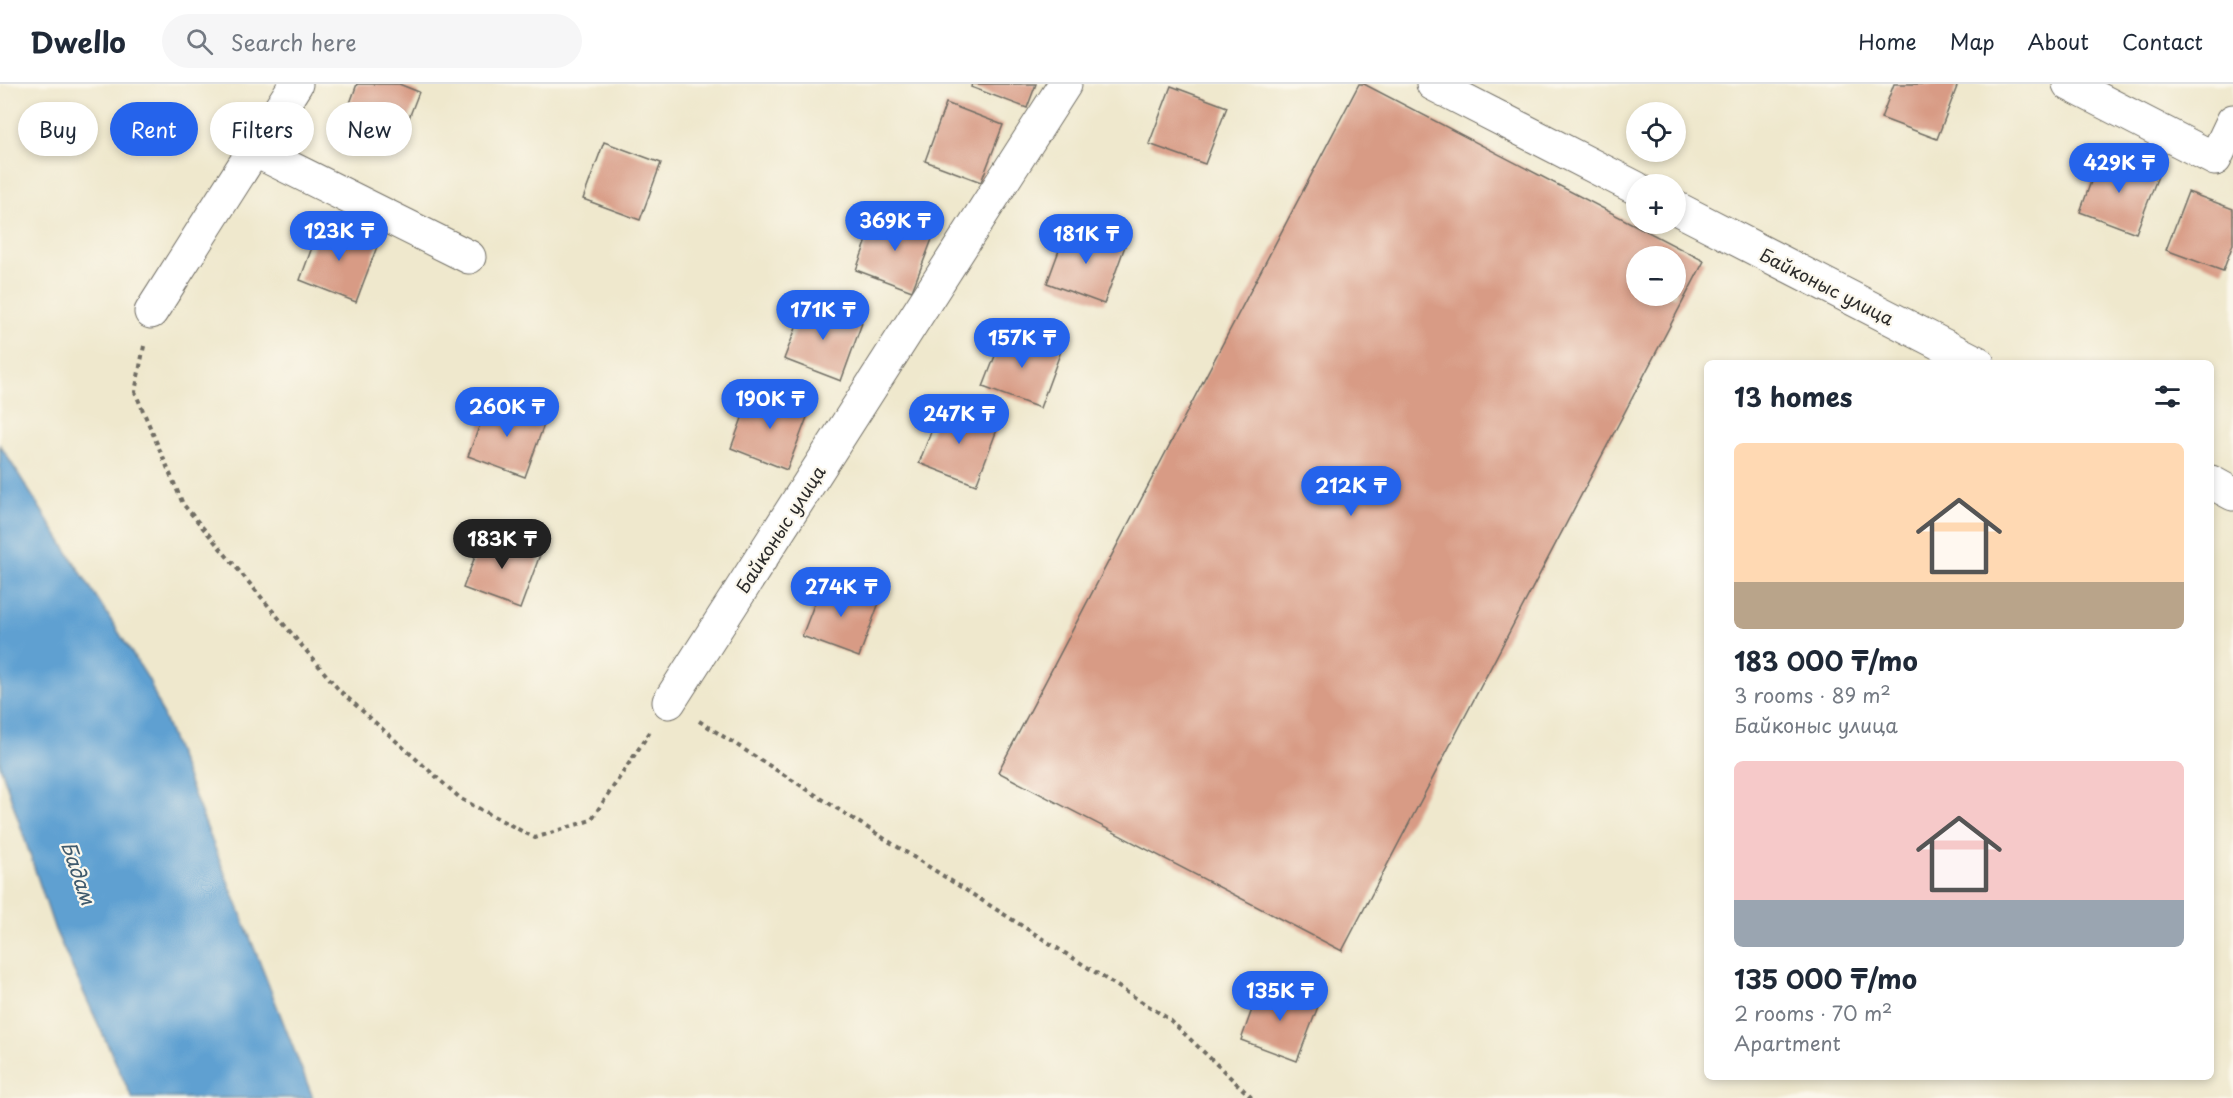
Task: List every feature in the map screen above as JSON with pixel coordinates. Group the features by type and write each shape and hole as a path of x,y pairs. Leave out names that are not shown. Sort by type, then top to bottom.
{"street":[{"path":"285,102 296,84"},
{"name":"Байконыс улица","path":"669,702 1065,84"},
{"path":"1433,84 1626,183"},
{"path":"2069,84 2215,159 2233,121"},
{"path":"151,312 250,156"},
{"path":"266,156 469,257"},
{"name":"Байконыс улица","path":"1686,213 1972,360"},
{"path":"2214,484 2233,494"}],"path":[{"path":"151,312 135,392 183,504 339,690 461,799 535,838 591,820 669,702 1169,1019 1252,1098"}],"water":[{"name":"Бадам","path":"0,445 149,680 313,1098 132,1098 55,930 0,765"}],"building":[{"path":"357,84 399,84 419,92 412,110 412,102 350,102"},
{"path":"972,84 1036,84 1027,108 971,87"},
{"path":"1359,84 1364,84 1626,220 1626,234 1652,234 1675,246 1626,246 1626,306 1680,306 1342,951 998,772"},
{"path":"1894,84 1958,84 1937,139 1881,118"},
{"path":"1171,86 1227,107 1205,164 1149,144"},
{"path":"946,103 1003,125 981,182 925,161"},
{"path":"604,142 661,163 640,220 583,199"},
{"path":"2101,154 2158,176 2136,233 2080,212"},
{"path":"2188,192 2233,209 2233,244 2223,271 2166,250"},
{"path":"877,213 934,234 912,291 856,270"},
{"path":"321,223 378,244 356,302 300,280"},
{"path":"1068,226 1125,246 1104,304 1047,283"},
{"path":"1686,252 1704,261 1686,295"},
{"path":"806,302 862,323 841,381 784,359"},
{"path":"1005,330 1061,351 1040,408 983,387"},
{"path":"752,391 809,412 787,470 731,448"},
{"path":"490,398 546,419 525,477 468,456"},
{"path":"941,406 998,427 976,485 919,463"},
{"path":"485,530 541,552 520,609 463,588"},
{"path":"824,579 880,600 859,657 802,636"},
{"path":"1262,982 1319,1004 1297,1061 1241,1040"}]}
